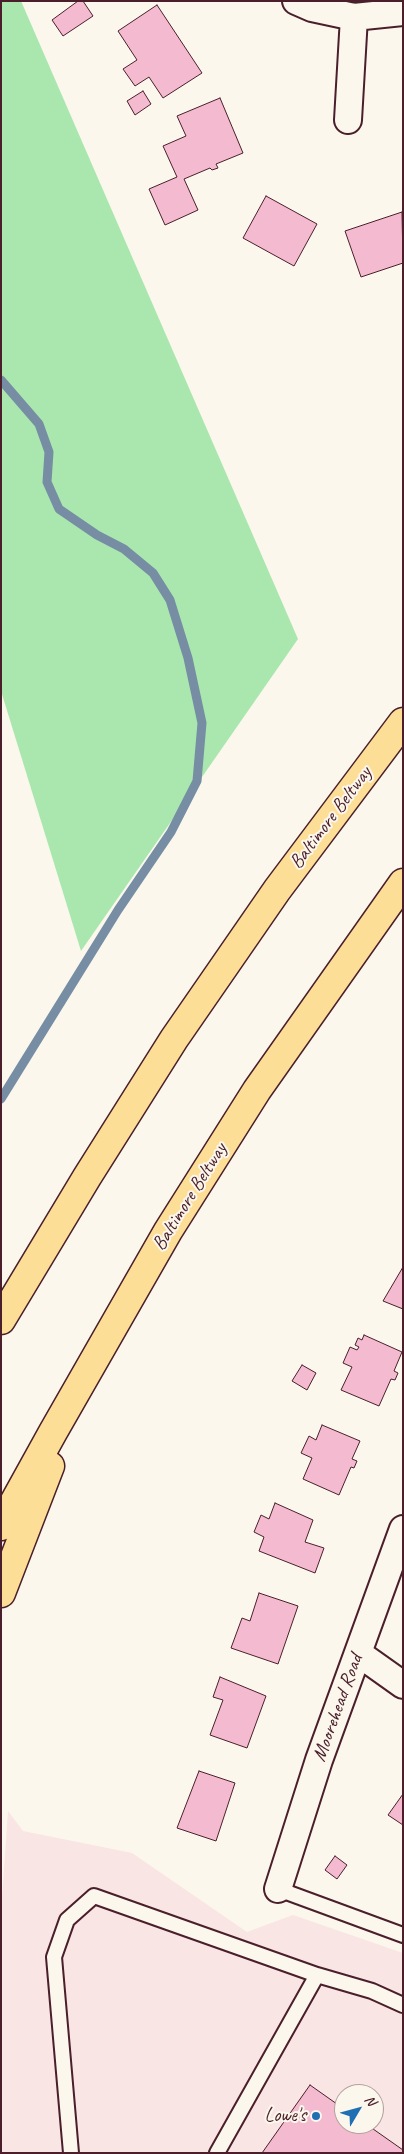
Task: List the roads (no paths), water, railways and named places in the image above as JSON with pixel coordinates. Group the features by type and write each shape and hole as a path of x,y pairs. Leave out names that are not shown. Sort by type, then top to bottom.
{"highway":[{"name":"Baltimore Beltway","path":"1,1320 174,1039 277,890 403,722"},
{"name":"Baltimore Beltway","path":"1,1526 168,1231 257,1090 403,883"},
{"path":"1,1593 86,1373"}],"street":[{"path":"296,1 312,8 354,17 403,12"},
{"path":"348,120 354,17"},
{"name":"Moorehead Road","path":"278,1889 319,1760 403,1529"},
{"path":"358,1653 403,1685"}],"lane":[{"path":"278,1889 403,1935"},
{"path":"71,2153 54,1958 67,1920 94,1896 317,1975 372,1991 403,2005"},
{"path":"217,2153 317,1975"}],"waterway":[{"path":"1,380 39,424 49,452 47,482 59,509 97,535 124,549 153,573 170,600 188,658 202,723 197,781 171,832 118,910 1,1099"}],"place":[{"name":"Lowe's","path":"316,2116"}]}
